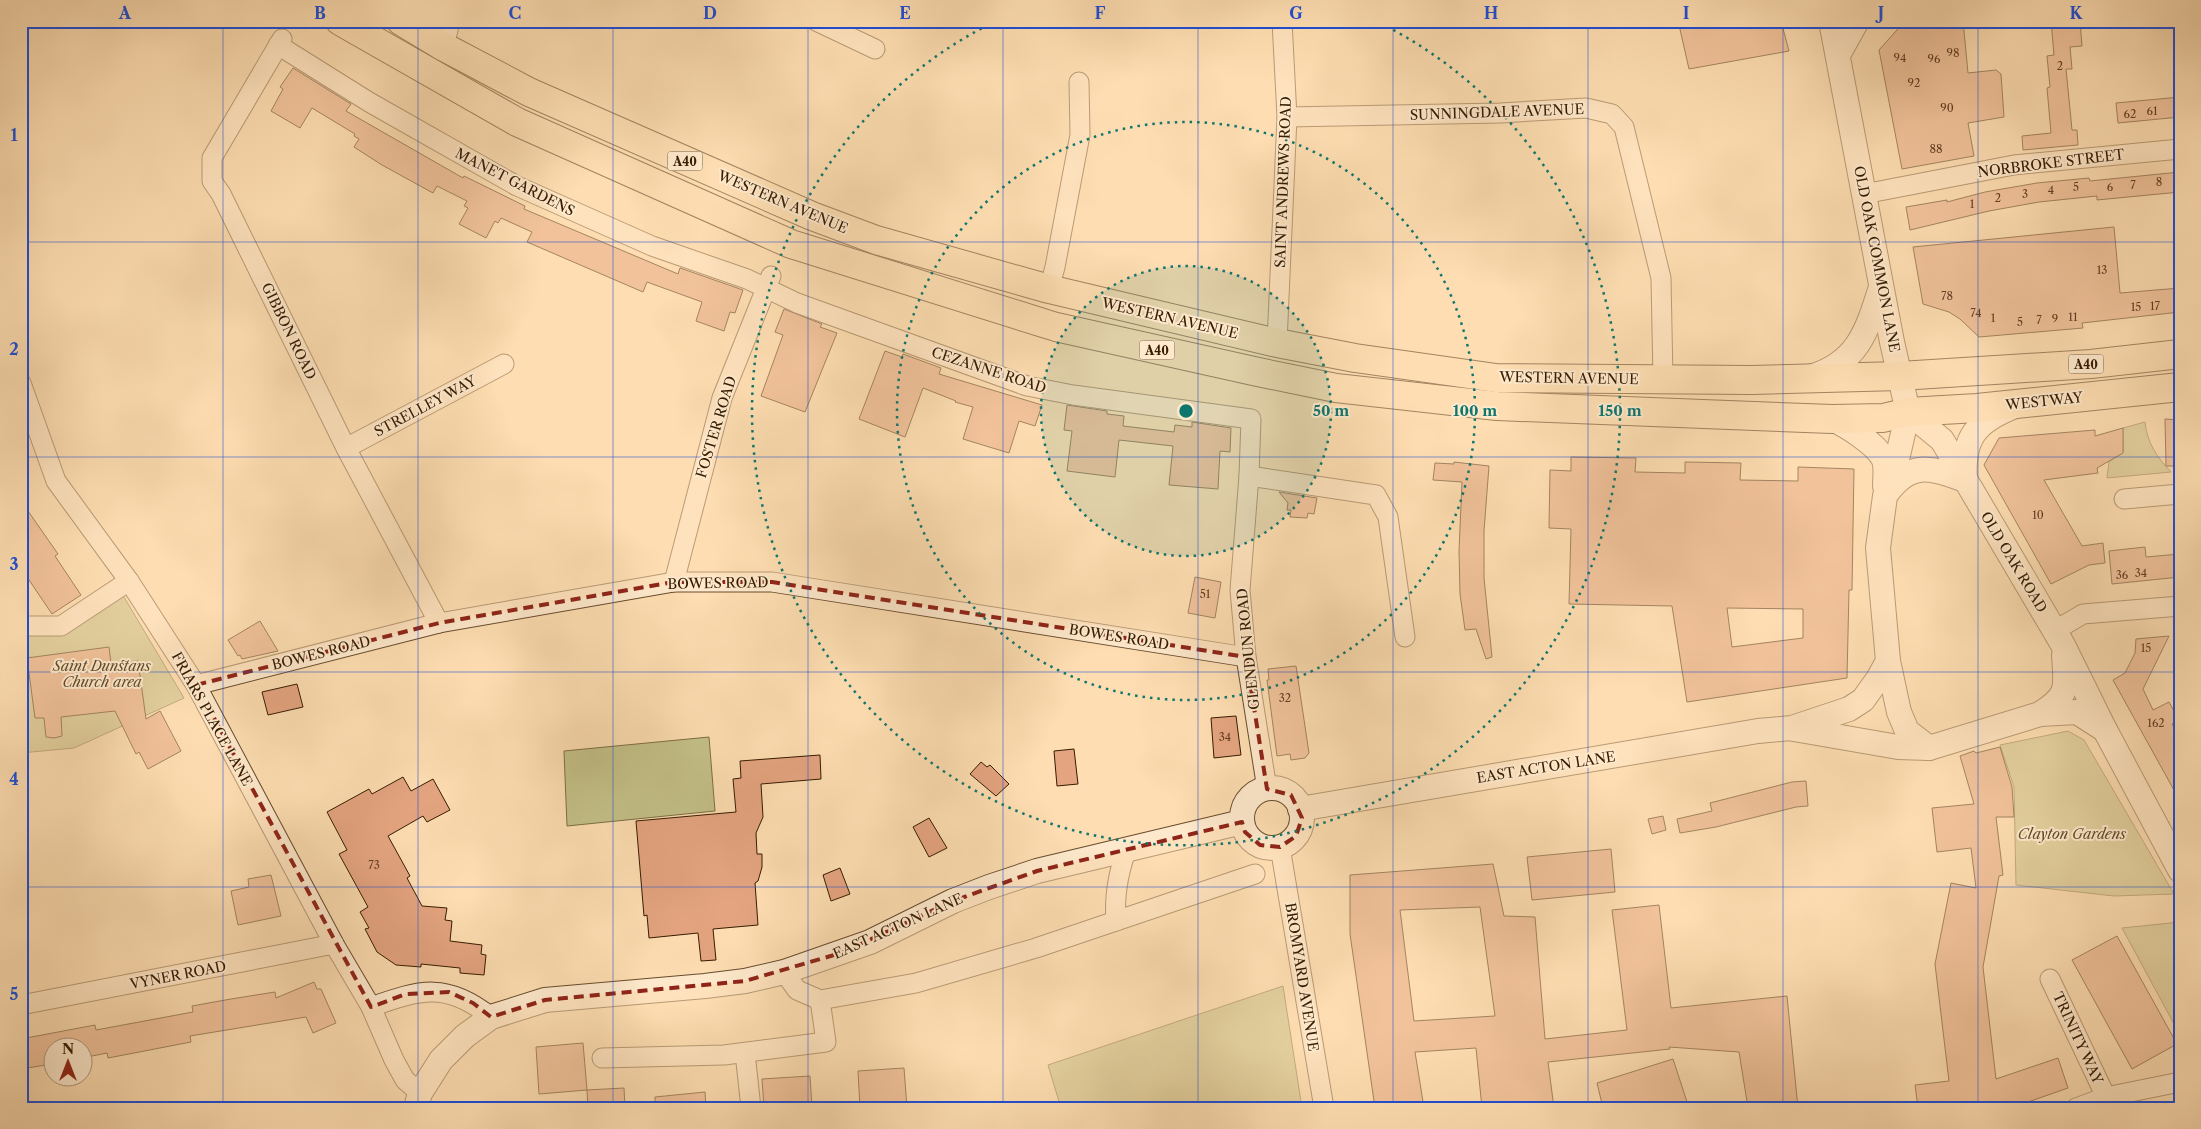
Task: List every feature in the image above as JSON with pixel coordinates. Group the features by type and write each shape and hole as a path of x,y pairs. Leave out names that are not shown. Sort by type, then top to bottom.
{"highway":[{"name":"A40","path":"340,21 517,122 791,244 1056,327 1336,388 1496,406 1832,419 1883,418 1908,412"},
{"name":"WESTERN AVENUE","path":"400,21 447,34 530,92 812,216 876,240 1049,289 1277,343 1355,358 1496,378 1663,379 1900,376 2091,364 2180,354"},
{"name":"WESTWAY","path":"1908,412 2034,402 2180,387"}],"street":[{"path":"816,21 875,49"},
{"name":"SAINT ANDREWS ROAD","path":"1277,343 1287,117 1282,21"},
{"name":"OLD OAK COMMON LANE","path":"1832,21 1881,286 1908,412 1898,455 1885,496"},
{"path":"1838,55 1857,21"},
{"name":"MANET GARDENS","path":"280,42 369,102 517,186 652,246 769,282"},
{"name":"GIBBON ROAD","path":"280,42 212,158 212,181 221,194 346,448 439,623"},
{"path":"1049,289 1055,267 1080,134 1079,82"},
{"name":"SUNNINGDALE AVENUE","path":"1287,117 1500,113 1586,108 1612,114 1624,128 1661,278 1663,379"},
{"name":"NORBROKE STREET","path":"1864,194 2014,165 2180,149"},
{"name":"CEZANNE ROAD","path":"769,282 797,303 1027,386 1181,411 1250,419"},
{"name":"FOSTER ROAD","path":"674,582 722,398 769,282"},
{"path":"1806,378 1833,368 1852,353 1866,332 1881,286"},
{"name":"STRELLEY WAY","path":"346,448 504,364"},
{"name":"FRIARS PLACE LANE","path":"21,383 56,480 130,581 196,685 334,944 371,1007 394,1060 418,1100"},
{"name":"OLD OAK ROAD","path":"1965,480 1963,460 1966,447 1980,426 2001,412 2034,402"},
{"name":"OLD OAK ROAD","path":"1908,412 1942,440 2059,638 2105,730 2180,870"},
{"name":"GLENDUN ROAD","path":"1250,419 1252,423 1249,476 1240,590 1246,657 1267,788"},
{"name":"OLD OAK COMMON LANE","path":"1832,419 1856,433 1875,448 1884,459 1885,496 1878,548 1888,661 1899,712 1907,731 1929,748"},
{"path":"1885,496 1898,478 1911,472 1932,469 1965,480"},
{"path":"1249,476 1376,495 1388,517 1405,637"},
{"path":"2124,498 2180,494"},
{"path":"21,626 61,626 130,581"},
{"name":"BOWES ROAD","path":"196,685 439,623 674,582 772,582 1246,657"},
{"path":"2059,638 2082,614 2180,606"},
{"name":"OLD OAK ROAD","path":"2040,714 2055,704 2065,690 2059,638"},
{"name":"EAST ACTON LANE","path":"1300,809 1758,731 1792,728 1849,709 1863,700 1888,661"},
{"name":"OLD OAK ROAD","path":"2040,714 2077,712 2105,730"},
{"name":"EAST ACTON LANE","path":"1792,728 1898,747 1929,748 2040,714"},
{"path":"1267,788 1284,790 1296,801 1300,809 1300,828 1289,843 1280,847 1260,846 1251,840 1245,832 1242,822 1245,804 1258,791 1267,788"},
{"name":"EAST ACTON LANE","path":"418,1100 441,1060 465,1036 491,1017 545,1000 705,986 784,972 870,942 952,901 989,887 1038,871 1242,822"},
{"name":"BROMYARD AVENUE","path":"1280,847 1324,1108"},
{"path":"1116,921 1115,906 1118,872 1126,851"},
{"path":"784,972 796,990 820,1000 916,983 1116,921 1255,874"},
{"name":"VYNER ROAD","path":"21,1005 334,944"},
{"name":"TRINITY WAY","path":"2050,979 2106,1098"},
{"path":"371,1007 406,994 448,992 473,1002 491,1017"},
{"path":"602,1058 745,1053 826,1042 820,1000"},
{"path":"745,1053 751,1108"},
{"name":"TRINITY WAY","path":"2076,1108 2106,1098 2180,1082"}],"highlighted area":[{"path":"674,582 772,582 1246,657 1267,789 1291,795 1302,818 1296,836 1280,847 1260,845 1245,832 1242,822 1037,871 953,901 841,953 745,981 545,1000 491,1017 473,1003 449,992 406,994 371,1007 196,685 439,623"}],"green space":[{"path":"2145,422 2153,449 2171,472 2107,478 2109,462 2123,452 2123,428"},
{"name":"Saint Dunstans Church area","path":"121,592 184,698 74,748 21,753 21,632"},
{"name":"Clayton Gardens","path":"2068,731 2084,740 2174,894 2114,896 2016,885 2014,787 2000,745"},
{"path":"709,737 715,811 567,826 564,751"},
{"path":"2180,922 2180,1035 2122,928"},
{"path":"1283,986 1302,1108 1061,1108 1048,1065"}],"building":[{"path":"1699,21 1781,21 1789,51 1689,69 1679,25"},
{"path":"1905,21 1963,21 1968,73 1996,70 2001,74 2004,117 1968,123 1974,156 1902,169 1879,50"},
{"path":"2051,21 2080,21 2082,46 2070,47 2072,69 2066,69 2072,130 2077,130 2078,145 2023,150 2022,136 2051,133 2047,88 2050,87 2047,56 2054,55"},
{"path":"293,68 351,104 346,111 463,178 464,176 525,206 524,209 678,274 680,268 743,290 735,313 730,312 724,331 696,321 702,302 647,282 643,292 527,242 532,232 501,218 498,223 495,221 486,238 459,224 468,208 464,206 467,201 437,186 433,193 382,165 354,147 359,139 354,136 355,134 312,108 300,128 271,111 283,89 280,87"},
{"path":"2180,97 2180,117 2118,123 2116,103"},
{"path":"2180,172 2180,192 2097,200 2097,196 2039,202 1989,211 1910,230 1906,207 1947,200 1947,202 1985,192 2037,183 2089,178 2090,181"},
{"path":"2114,227 2120,293 2180,288 2180,312 2082,323 2083,328 1979,337 1960,319 1949,312 1923,304 1913,247"},
{"path":"784,309 822,324 820,327 837,333 805,412 761,396 783,335 775,332"},
{"path":"885,351 902,357 903,354 941,368 939,374 1042,405 1035,426 1019,421 1009,453 963,439 973,407 955,402 923,388 905,437 859,419"},
{"path":"1067,405 1107,411 1107,414 1124,416 1123,426 1174,432 1175,425 1192,427 1192,422 1231,428 1230,452 1220,451 1218,489 1169,485 1173,446 1119,440 1115,477 1067,471 1072,431 1064,430"},
{"path":"2165,419 2180,420 2180,466 2166,466"},
{"path":"2123,428 2123,453 2097,468 2098,473 2044,480 2082,546 2103,543 2105,563 2089,565 2051,584 1984,465 1999,438 2095,430 2095,436"},
{"path":"1571,457 1636,458 1635,472 1685,473 1685,462 1741,463 1740,480 1798,481 1798,467 1854,469 1852,590 1849,590 1847,678 1687,702 1672,606 1569,604 1571,529 1549,528 1550,470 1571,471","holes":["1727,608 1803,609 1803,638 1732,647"]},
{"path":"1454,462 1489,466 1484,531 1484,578 1492,657 1486,659 1476,629 1465,630 1460,594 1459,551 1462,482 1433,480 1435,463 1454,464"},
{"path":"1279,492 1317,498 1314,514 1308,513 1307,518 1290,517 1291,510 1287,510 1288,503"},
{"path":"21,501 58,554 55,556 81,595 52,614 25,574 28,572 21,562"},
{"path":"2145,547 2146,557 2180,554 2180,577 2112,584 2109,551"},
{"path":"1195,577 1221,582 1215,618 1188,613"},
{"path":"260,621 278,651 242,659 228,640"},
{"path":"2169,636 2143,689 2153,710 2169,702 2179,720 2172,724 2180,739 2180,801 2113,680 2125,673 2135,653 2136,639"},
{"path":"109,647 111,664 138,661 146,719 160,711 181,751 148,769 139,752 136,754 115,711 61,717 62,736 54,738 46,737 44,718 35,718 27,658"},
{"path":"1296,666 1309,753 1305,758 1291,760 1290,754 1277,756 1267,680 1269,680 1268,669"},
{"path":"297,684 303,707 268,715 262,692"},
{"path":"1236,716 1241,755 1214,758 1211,718"},
{"path":"2000,747 2012,787 2014,817 1996,817 2003,875 1999,876 1983,967 1996,1079 2058,1058 2068,1088 2011,1108 1918,1108 1915,1085 1949,1081 1935,964 1951,883 1976,888 1971,848 1937,852 1932,808 1974,804 1960,756 1974,751 1976,753"},
{"path":"1074,749 1078,784 1057,786 1054,751"},
{"path":"820,755 821,779 761,784 763,817 756,833 757,854 762,854 762,867 758,881 755,883 758,925 713,929 716,960 701,961 698,933 649,938 647,915 644,916 636,821 736,812 733,779 741,778 740,761"},
{"path":"981,762 987,767 990,765 1009,784 996,796 970,774"},
{"path":"403,777 411,791 433,779 450,810 427,822 423,816 388,836 410,876 407,878 422,906 447,908 445,920 452,921 450,941 482,945 481,954 486,955 484,975 460,973 460,968 421,964 421,967 396,965 377,952 365,929 369,928 360,912 368,907 339,854 347,850 327,812 369,789 372,794"},
{"path":"1806,781 1808,806 1796,807 1716,827 1680,833 1677,819 1712,811 1710,803 1792,782"},
{"path":"1663,816 1666,830 1652,834 1648,819"},
{"path":"929,818 947,848 929,857 913,827"},
{"path":"1611,849 1615,892 1532,900 1527,857"},
{"path":"1493,864 1504,916 1535,917 1545,1039 1627,1030 1612,910 1659,905 1671,1008 1787,996 1798,1108 1748,1108 1739,1052 1669,1047 1670,1049 1548,1062 1554,1108 1482,1108 1476,1048 1415,1052 1424,1108 1375,1108 1350,934 1350,875","holes":["1480,907 1495,1016 1414,1021 1400,910"]},
{"path":"840,868 850,894 831,901 823,875"},
{"path":"271,875 281,916 238,925 231,891 249,887 248,879"},
{"path":"2117,936 2177,1044 2132,1069 2072,960"},
{"path":"314,982 317,989 321,989 336,1023 313,1033 306,1017 190,1036 191,1042 108,1058 107,1053 92,1056 92,1036 42,1036 42,1066 21,1069 21,1039 95,1025 96,1030 193,1012 192,1006 231,999 275,992 276,998"},
{"path":"583,1043 587,1090 539,1094 536,1047"},
{"path":"1673,1059 1689,1108 1603,1108 1597,1083"},
{"path":"904,1068 907,1108 860,1108 858,1071"},
{"path":"810,1076 812,1108 764,1108 762,1079"},
{"path":"624,1088 625,1108 588,1108 587,1090"},
{"path":"705,1092 706,1108 655,1108 655,1097"}]}
